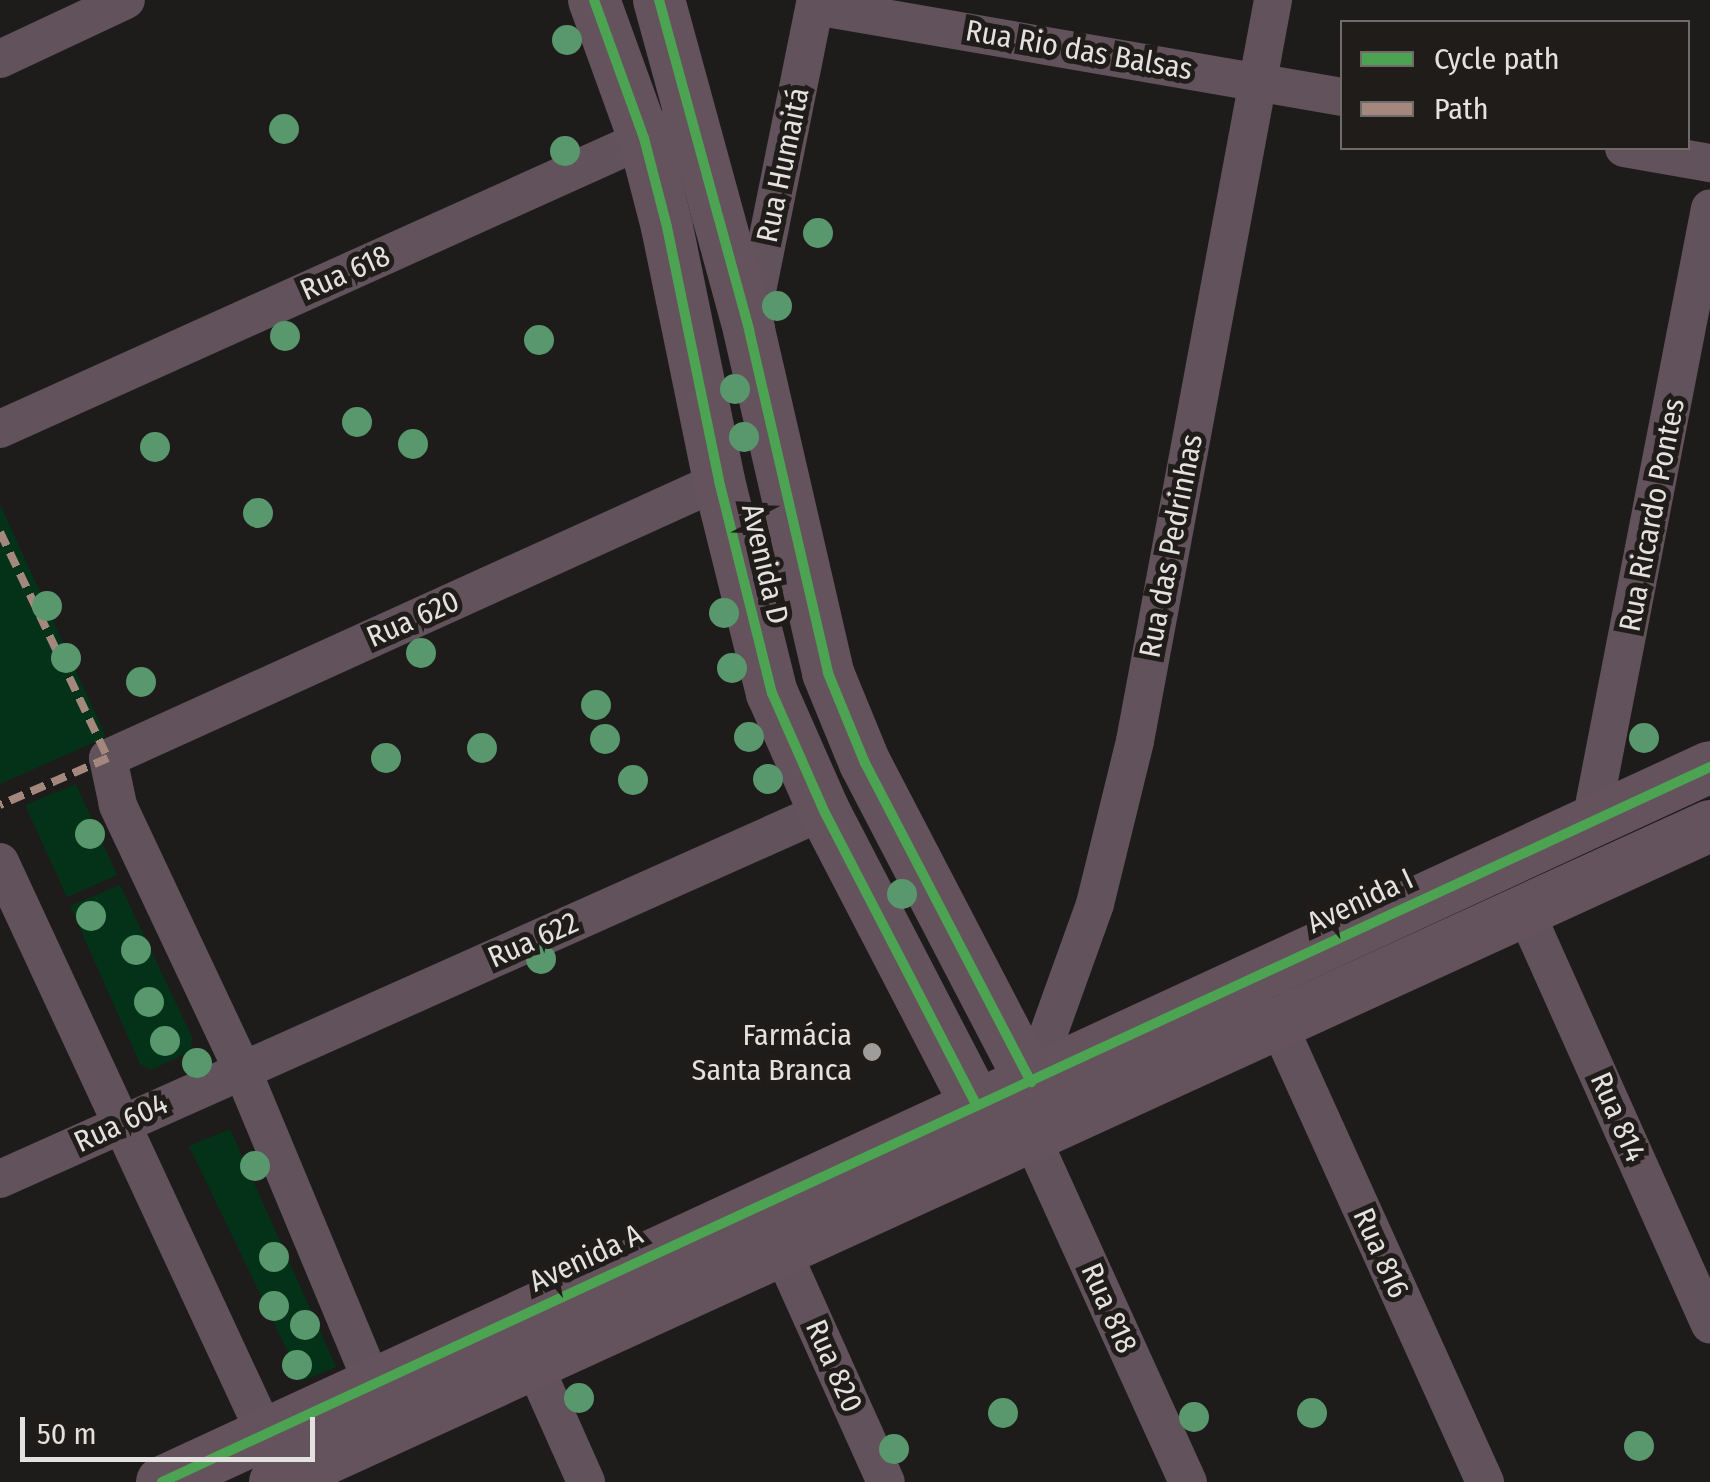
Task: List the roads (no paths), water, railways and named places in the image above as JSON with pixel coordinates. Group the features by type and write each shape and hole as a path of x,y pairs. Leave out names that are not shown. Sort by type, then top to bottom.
{"street":[{"path":"0,59 126,0"},
{"name":"Avenida D","path":"594,0 644,138 719,481 772,693 824,811 977,1106"},
{"name":"Avenida D","path":"660,0 749,330 814,627 844,718 1031,1082 1030,1134"},
{"name":"Rua das Pedrinhas","path":"1031,1082 1095,904 1135,740 1272,0"},
{"name":"Rua Rio das Balsas","path":"816,3 1340,97"},
{"name":"Rua Humaitá","path":"749,330 816,3"},
{"name":"Rua 618","path":"0,429 644,138 692,120"},
{"path":"1635,150 1710,163"},
{"name":"Rua Ricardo Pontes","path":"1591,821 1710,208"},
{"name":"Rua 620","path":"242,1069 118,806 108,758 719,481"},
{"name":"Avenida I","path":"1031,1082 1710,767"},
{"name":"Rua 622","path":"242,1069 824,811"},
{"path":"977,1106 1030,1134 1710,826"},
{"path":"0,862 124,1121 279,1469"},
{"name":"Rua 814","path":"1525,911 1710,1324"},
{"name":"Rua 816","path":"1278,1024 1485,1482"},
{"path":"242,1069 372,1382"},
{"name":"Rua 604","path":"0,1179 242,1069"},
{"name":"Avenida A","path":"162,1482 279,1469 555,1337 977,1106 1031,1082"},
{"name":"Avenida A","path":"279,1469 372,1382 555,1337 782,1251 1030,1134"},
{"name":"Rua 818","path":"1030,1134 1188,1482"},
{"name":"Rua 820","path":"782,1251 886,1482"},
{"path":"555,1337 586,1482"}],"place":[{"name":"Farmácia Santa Branca","path":"872,1052"}]}
